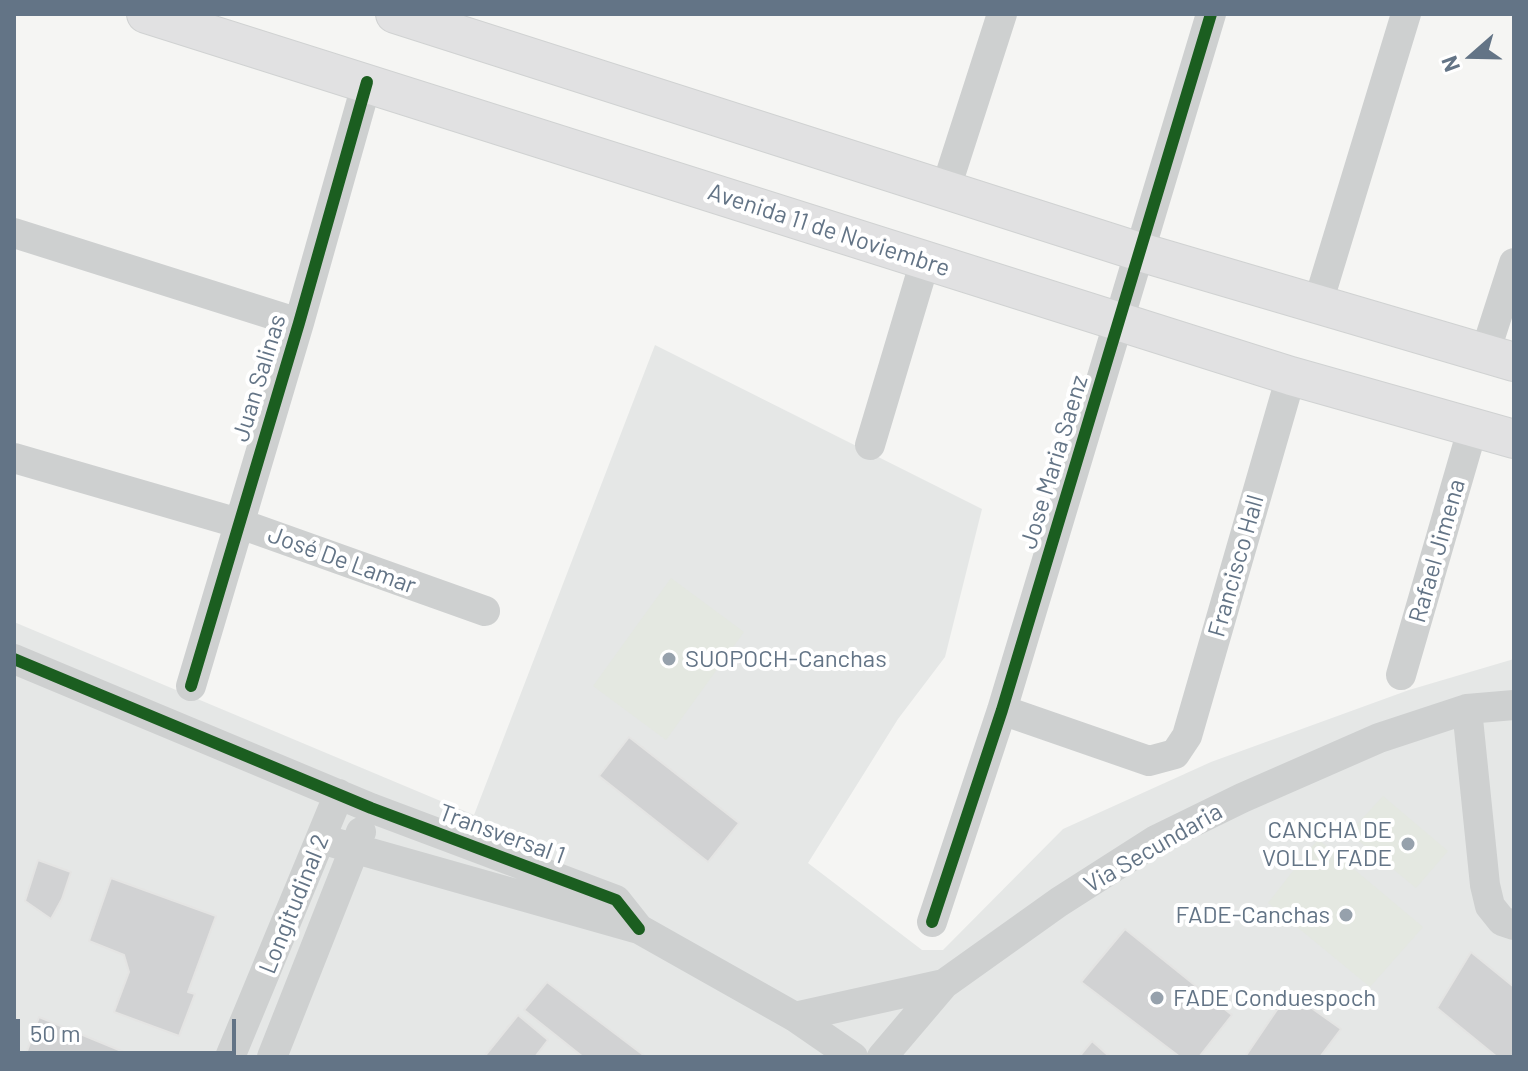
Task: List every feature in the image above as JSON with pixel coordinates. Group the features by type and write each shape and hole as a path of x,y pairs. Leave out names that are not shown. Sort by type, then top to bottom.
{"main road":[{"name":"Avenida 11 de Noviembre","path":"146,14 1291,376 1514,439"},
{"path":"405,16 1140,252 1500,357"}],"street":[{"path":"945,191 1002,14"},
{"name":"Jose Maria Saenz","path":"932,922 1002,710 1211,14"},
{"path":"1318,303 1406,14"},
{"name":"Juan Salinas","path":"191,686 367,82"},
{"path":"14,233 299,323"},
{"path":"870,445 925,261"},
{"path":"1500,357 1514,263"},
{"name":"Francisco Hall","path":"1002,710 1149,761 1175,754 1187,736 1291,376"},
{"name":"Rafael Jimena","path":"1401,675 1473,427"},
{"name":"José De Lamar","path":"14,458 238,523 485,611"},
{"name":"Transversal 1","path":"14,659 371,808 616,900 639,929"},
{"name":"Via Secundaria","path":"882,1057 944,984 1059,902 1156,840 1242,798 1379,738 1467,709 1514,705"},
{"path":"1467,709 1485,885 1490,906 1502,921 1514,925"},
{"name":"Longitudinal 2","path":"230,1057 339,794"},
{"name":"Longitudinal 2","path":"272,1057 371,808"},
{"name":"Transversal 1","path":"321,839 639,929 795,1017 853,1057"},
{"path":"795,1017 944,984"}],"shaded area":[{"path":"655,345 982,509 945,657 898,719 808,863 922,950 943,950 1063,829 1211,762 1409,690 1514,659 1514,1057 14,1057 14,622 474,815"},
{"name":"SUOPOCH-Canchas","path":"671,578 744,632 666,740 593,686"},
{"path":"1383,796 1448,851 1416,888 1349,833"},
{"name":"FADE-Canchas","path":"1318,839 1423,927 1370,987 1268,903"}],"building":[{"path":"629,737 739,823 708,862 599,776"},
{"path":"38,860 71,872 51,919 25,901"},
{"path":"111,878 216,916 188,992 195,994 179,1036 114,1012 129,972 124,955 89,941"},
{"name":"FADE Conduespoch","path":"1125,929 1232,1015 1199,1057 1180,1057 1081,982"},
{"path":"1471,952 1514,987 1514,1057 1497,1057 1437,1008"},
{"path":"547,982 646,1057 583,1057 524,1010"},
{"path":"1289,992 1341,1029 1320,1057 1245,1057"},
{"path":"518,1015 548,1040 535,1057 484,1057"},
{"path":"39,1017 136,1057 25,1057"},
{"path":"1092,1041 1110,1057 1079,1057"}],"cycle path":[{"path":"932,922 1002,710 1211,14"},
{"path":"191,686 367,82"},
{"path":"14,659 371,808 616,900 639,929"}],"place":[{"name":"SUOPOCH-Canchas","path":"669,659"},
{"name":"CANCHA DE VOLLY FADE","path":"1408,844"},
{"name":"FADE-Canchas","path":"1346,915"},
{"name":"FADE Conduespoch","path":"1157,998"}]}
